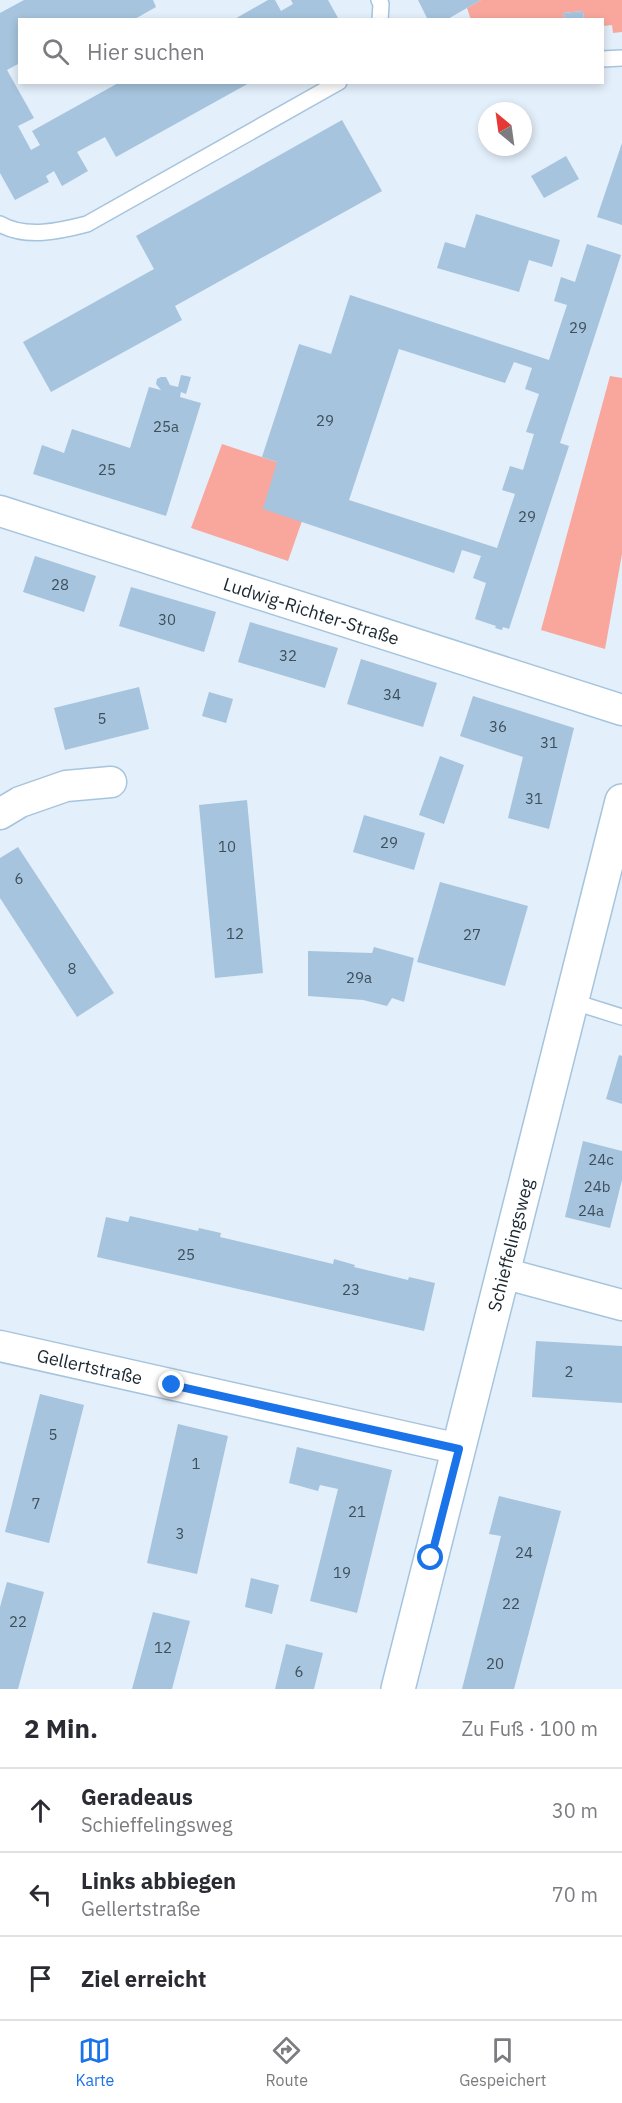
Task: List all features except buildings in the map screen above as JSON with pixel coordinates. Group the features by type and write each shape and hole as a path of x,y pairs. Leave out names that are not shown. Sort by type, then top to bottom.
{"street":[{"name":"Ludwig-Richter-Straße","path":"0,511 622,710"},
{"path":"0,814 20,802 66,786 111,782"},
{"name":"Schieffelingsweg","path":"398,1689 622,801"},
{"path":"503,1273 622,1305"},
{"name":"Gellertstraße","path":"0,1346 459,1449"}],"lane":[{"path":"379,0 380,18"},
{"path":"604,59 622,58"},
{"path":"0,224 26,231 55,232 87,224 335,84"},
{"path":"571,1001 622,1017"}],"shaded area":[{"path":"481,0 622,0 622,32 613,33 612,25 604,26 604,18 584,18 583,11 563,13 564,18 470,18 467,8"},
{"path":"610,376 622,378 622,554 605,649 541,630"},
{"path":"222,444 277,462 302,521 288,561 191,528"}],"route":[{"path":"172,1385 459,1449 431,1558"}]}
